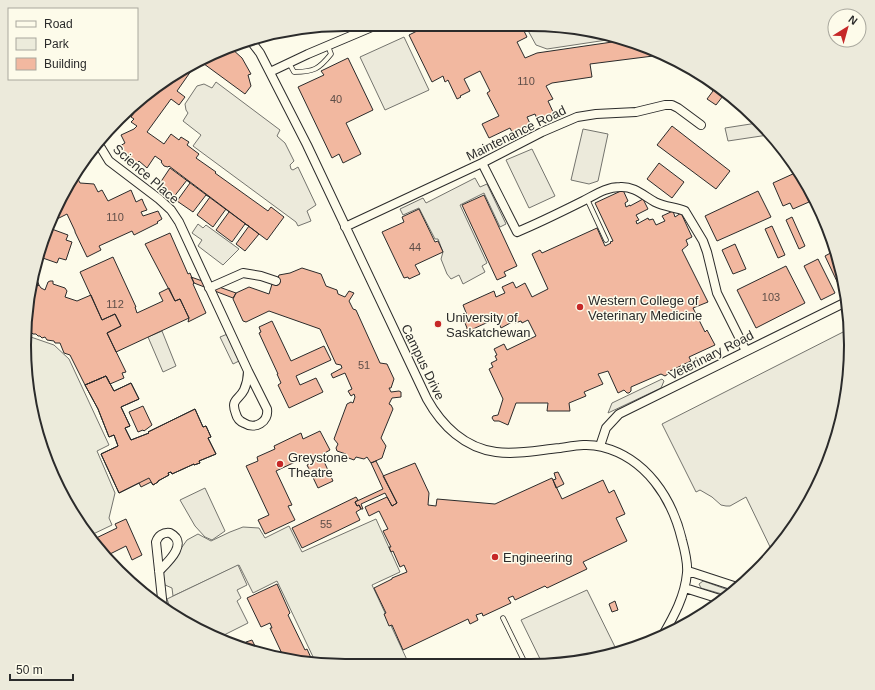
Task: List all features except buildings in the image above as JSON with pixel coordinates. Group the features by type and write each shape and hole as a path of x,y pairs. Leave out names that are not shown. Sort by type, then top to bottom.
{"street":[{"path":"270,72 363,31"},
{"name":"Campus Drive","path":"254,45 260,53 307,145 427,399 437,415 455,434 465,441 480,448 496,452 517,452 584,445 600,446 624,455 636,463 646,470 660,488 666,498 679,529 688,571 685,588 678,607 667,628"},
{"name":"Maintenance Road","path":"345,227 482,163 560,123 581,116 636,112 665,105 672,105 701,126"},
{"name":"Science Place","path":"101,148 109,161 147,189 171,210 179,222 248,371 265,402 268,414 265,420 255,426 243,423 239,420 233,408 234,403 243,392 247,381 248,371"},
{"path":"482,163 517,232 587,200 605,190 620,186 639,191 655,202 684,211 703,241 718,293 746,351"},
{"path":"210,288 243,274 261,276 276,281"},
{"name":"Veterinary Road","path":"600,446 606,428 619,414 841,304"},
{"path":"243,392 248,390 259,391"},
{"path":"159,571 172,556 178,543 175,536 167,532 159,536 156,542 159,571 162,600"},
{"path":"688,571 732,585"},
{"path":"685,588 716,598"}],"lane":[{"path":"289,63 294,72 309,72 325,62 331,54 328,46"},
{"path":"587,200 606,240"},
{"path":"503,618 523,659"}],"green space":[{"path":"31,337 54,345 69,359 109,445 97,451 115,493 109,518 112,525 94,533 63,484 48,446 37,406 32,366"},
{"path":"376,519 400,572 372,585 407,659 345,659 313,657 277,581 253,593 239,565 173,596 172,588 165,585 163,574 187,540 198,534 211,541 243,527 259,528 265,538 289,526 302,552"},
{"path":"703,581 727,589 721,594 701,588 699,584"}],"shaded area":[{"path":"528,31 571,34 604,40 547,49 536,45"},
{"path":"404,37 429,90 385,110 360,57"},
{"path":"216,82 280,130 277,136 285,143 294,161 290,165 291,169 293,170 298,167 316,205 307,211 311,221 298,226 296,222 193,146 201,135 183,121 188,113 185,104 197,86 204,84 212,88"},
{"path":"753,124 764,136 728,141 725,128"},
{"path":"583,129 608,134 598,181 589,184 571,180"},
{"path":"532,149 555,196 529,208 506,160"},
{"path":"475,178 480,187 487,184 506,224 500,227 484,193 460,205 487,263 482,266 485,272 463,284 459,275 451,279 447,274 441,259 443,252 438,239 435,239 419,208 403,215 400,209 423,198 426,203"},
{"path":"198,224 203,228 206,225 239,249 223,265 198,246 202,240 192,233"},
{"path":"162,331 176,366 163,372 148,337"},
{"path":"843,332 844,345 841,386 838,406 827,446 812,484 802,502 770,547 746,497 730,506 726,506 721,505 712,497 700,490 696,492 662,424"},
{"path":"230,333 243,359 233,364 220,337"},
{"path":"662,379 664,381 661,388 608,413 612,403"},
{"path":"205,488 225,531 212,540 205,537 195,526 180,500"},
{"path":"238,565 247,585 237,590 241,598 237,601 248,623 224,635 188,617 169,605 167,599"},
{"path":"587,590 615,647 591,653 540,659 521,620"}],"place":[{"name":"Western College of Veterinary Medicine","path":"580,307"},
{"name":"University of Saskatchewan","path":"438,324"},
{"name":"Greystone Theatre","path":"280,464"},
{"name":"Engineering","path":"495,557"}]}
